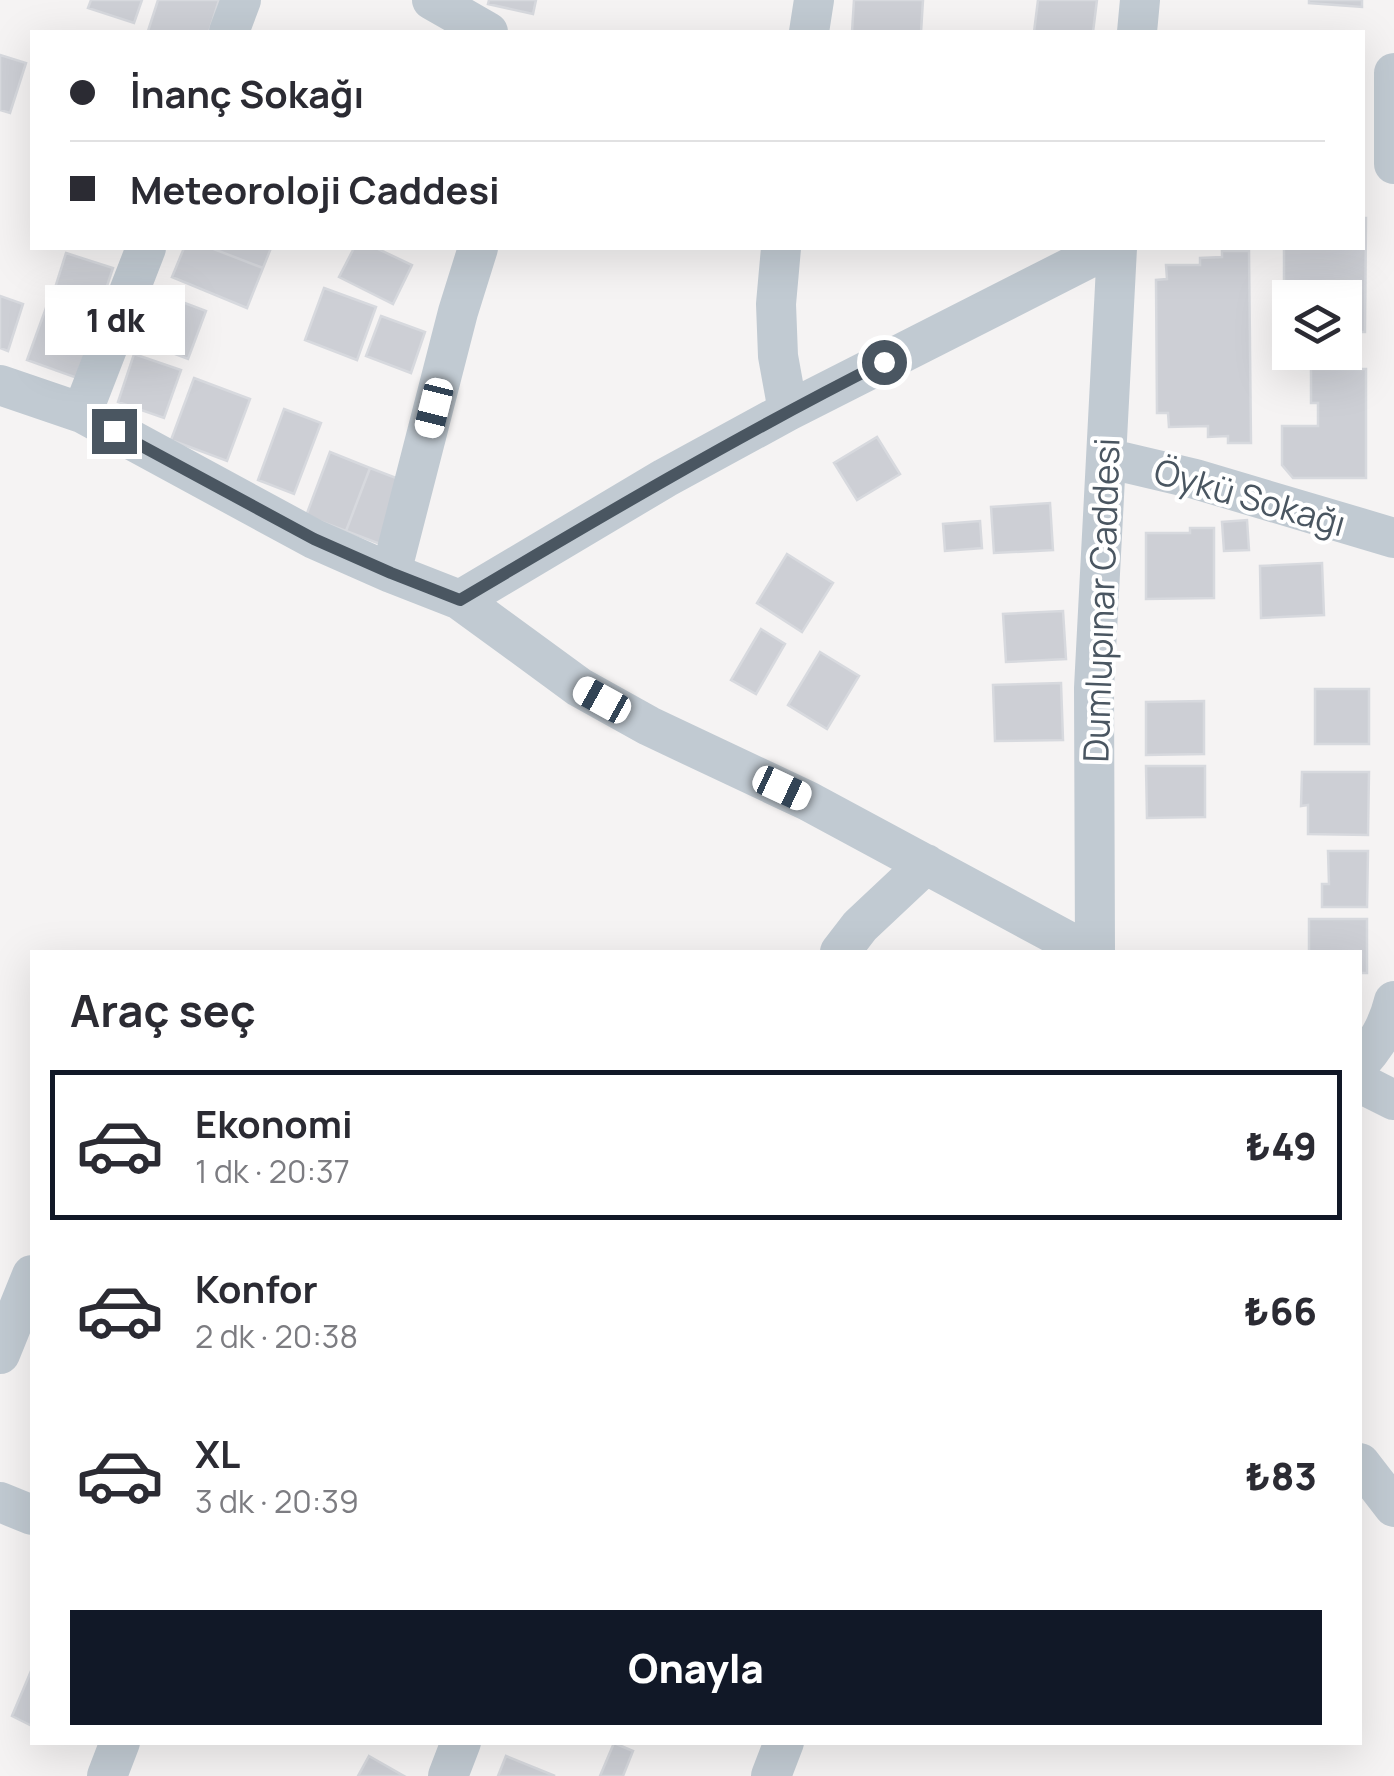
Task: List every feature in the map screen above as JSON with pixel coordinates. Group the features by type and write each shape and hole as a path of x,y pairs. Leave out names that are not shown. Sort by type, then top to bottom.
{"street":[{"path":"230,30 242,0"},
{"path":"432,0 484,30"},
{"path":"808,30 814,0"},
{"path":"1137,30 1140,0"},
{"path":"1394,73 1394,164"},
{"path":"1365,145 1394,133"},
{"path":"82,413 145,250"},
{"path":"391,573 477,250"},
{"path":"782,250 776,304 778,356 788,411"},
{"path":"460,600 788,411 1105,250"},
{"name":"Dumlupınar Caddesi","path":"1091,950 1094,688 1117,250"},
{"path":"0,385 82,413 314,539 460,600 534,656 649,726 808,801 1087,950"},
{"name":"Öykü Sokağı","path":"1106,458 1394,538"},
{"path":"842,950 860,926 926,864"},
{"path":"1362,1061 1386,1027 1394,1001"},
{"path":"1362,1083 1394,1100"},
{"path":"0,1354 30,1280"},
{"path":"1362,1466 1394,1508"},
{"path":"0,1502 30,1514"},
{"path":"107,1776 119,1745"},
{"path":"448,1776 460,1745"},
{"path":"770,1776 783,1745"}],"building":[{"path":"91,0 142,0 134,23 88,8"},
{"path":"158,0 219,0 210,30 148,30"},
{"path":"489,0 536,0 533,14 488,4"},
{"path":"854,0 923,0 921,30 852,30"},
{"path":"1038,0 1097,0 1093,30 1034,30"},
{"path":"1362,0 1362,7 1309,3"},
{"path":"0,55 26,63 10,113 0,110"},
{"path":"1366,218 1365,332 1362,280 1284,280 1284,250 1365,250"},
{"path":"183,250 216,250 263,268 247,308 172,277"},
{"path":"216,250 270,250 263,268"},
{"path":"353,250 380,250 412,265 393,304 339,277"},
{"path":"1222,251 1249,251 1251,443 1228,443 1228,436 1208,437 1208,426 1169,427 1168,413 1157,413 1156,280 1167,279 1166,265 1200,265 1200,258 1222,257"},
{"path":"66,253 113,268 101,304 55,288"},
{"path":"324,288 376,307 357,360 305,340"},
{"path":"153,291 206,311 188,359 135,339"},
{"path":"51,294 101,312 77,378 27,360"},
{"path":"0,296 23,304 8,351 0,348"},
{"path":"381,316 425,332 411,373 366,356"},
{"path":"134,354 181,370 164,418 118,402"},
{"path":"1366,369 1366,478 1293,478 1282,465 1282,426 1318,426 1318,403 1311,403 1311,370"},
{"path":"194,378 250,399 227,461 171,440"},
{"path":"284,409 321,423 294,494 258,480"},
{"path":"877,437 900,474 857,500 834,463"},
{"path":"330,452 370,468 346,531 306,516"},
{"path":"370,468 404,481 380,544 346,531"},
{"path":"1050,503 1053,550 994,553 991,507"},
{"path":"1247,520 1249,550 1224,551 1222,522"},
{"path":"980,521 982,548 945,551 943,524"},
{"path":"1190,528 1214,528 1214,598 1146,599 1146,533 1190,533"},
{"path":"787,554 833,583 802,632 757,603"},
{"path":"1322,563 1324,615 1261,618 1260,566"},
{"path":"1063,611 1066,659 1006,662 1003,614"},
{"path":"761,629 785,644 756,694 731,680"},
{"path":"820,652 859,676 827,729 788,705"},
{"path":"1061,683 1063,740 995,741 993,685"},
{"path":"1315,689 1369,689 1369,744 1315,744"},
{"path":"1204,701 1204,754 1146,755 1146,702"},
{"path":"1146,766 1205,766 1205,817 1147,818"},
{"path":"1302,772 1369,772 1368,835 1308,834 1308,805 1301,806"},
{"path":"1328,851 1368,851 1367,907 1322,907 1322,884 1329,884"},
{"path":"1309,919 1367,919 1367,973 1362,973 1362,950 1309,950"},
{"path":"30,1673 30,1725 12,1716"},
{"path":"613,1745 633,1751 623,1776 600,1776"},
{"path":"369,1756 404,1776 358,1776"},
{"path":"506,1756 555,1776 498,1776"}],"route":[{"path":"114,431 314,539 460,600 666,478 884,362"}]}
